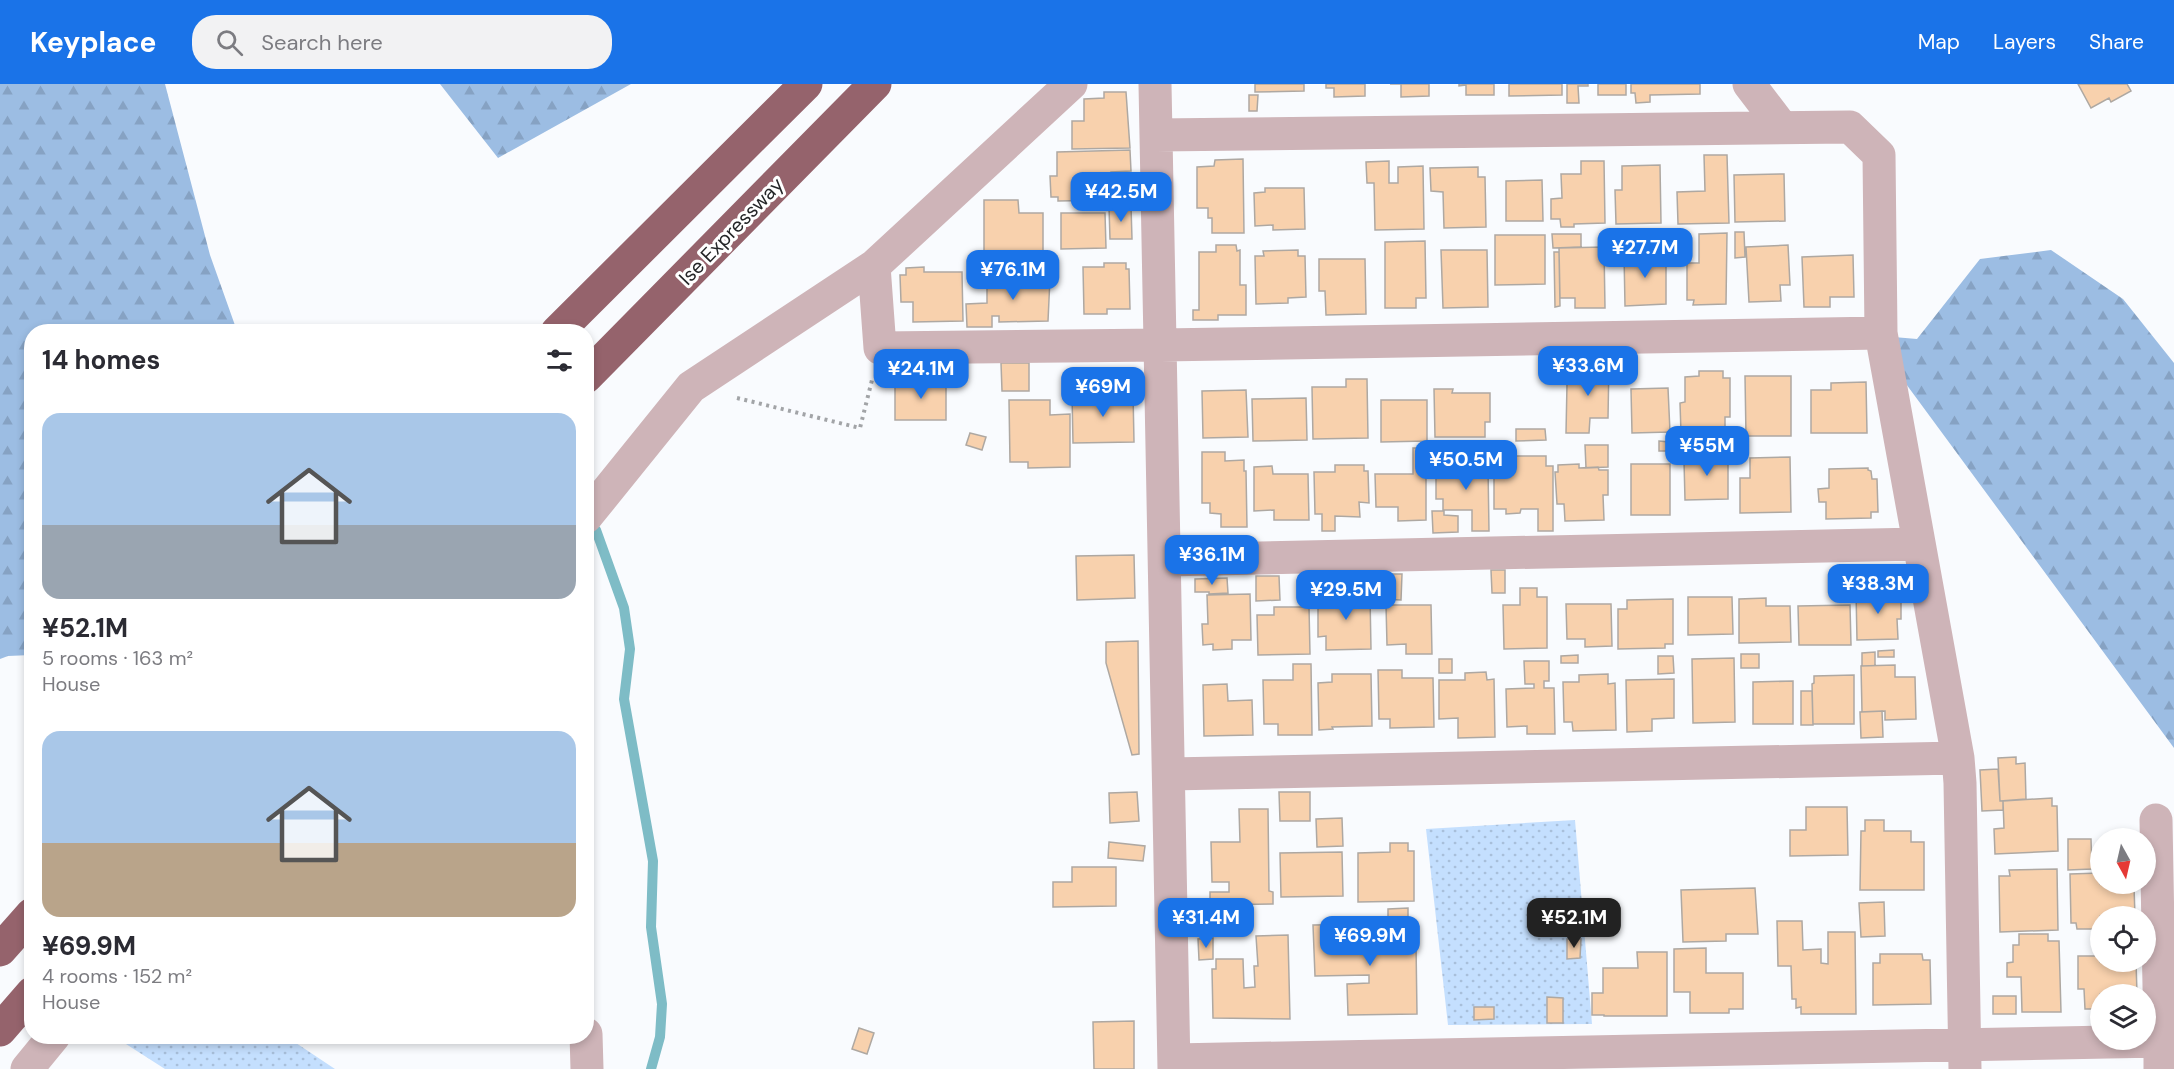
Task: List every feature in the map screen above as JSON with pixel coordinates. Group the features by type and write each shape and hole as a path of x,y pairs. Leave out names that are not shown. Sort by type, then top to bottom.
{"highway":[{"path":"565,324 806,84"},
{"name":"Ise Expressway","path":"594,369 875,84"},
{"path":"0,950 24,923"},
{"path":"0,1030 24,1002"}],"street":[{"path":"594,507 691,387 874,266 1071,84"},
{"path":"1155,84 1174,1064 2160,1055 2156,820"},
{"path":"1749,84 1780,126"},
{"path":"1156,135 1780,126 1850,127 1879,156 1881,333 1958,758 1964,1057"},
{"path":"874,266 880,348 1881,333"},
{"path":"1165,560 1919,544"},
{"path":"1168,774 1958,758"},
{"path":"27,1069 47,1044"},
{"path":"586,1044 587,1069"}],"path":[{"path":"691,387 860,428 880,348"}],"shaded area":[{"path":"1575,820 1592,1024 1448,1025 1426,829"},
{"path":"126,1044 298,1044 335,1069 165,1069"}],"green space":[{"path":"0,84 165,84 210,255 235,324 24,324 24,655 0,659"},
{"path":"440,84 631,84 498,158"},
{"path":"2051,250 2123,299 2174,363 2174,748 1870,335 1917,339 1980,259"}],"building":[{"path":"1255,84 1304,84 1304,91 1255,92"},
{"path":"1326,84 1365,84 1365,96 1334,97 1334,88 1326,88"},
{"path":"1401,84 1429,84 1429,96 1401,97"},
{"path":"1459,84 1494,84 1494,95 1466,95 1466,85 1459,86"},
{"path":"1509,84 1562,84 1562,95 1509,96"},
{"path":"1567,84 1588,84 1588,86 1578,86 1579,103 1567,103"},
{"path":"1598,84 1626,84 1626,95 1598,95"},
{"path":"1631,84 1700,84 1700,94 1650,95 1650,102 1636,103 1635,93 1631,93"},
{"path":"2078,84 2127,84 2131,91 2111,102 2109,98 2091,108"},
{"path":"1104,92 1126,92 1130,148 1072,149 1072,121 1084,121 1084,99 1104,98"},
{"path":"1249,95 1258,95 1257,111 1249,111"},
{"path":"1130,150 1131,171 1111,172 1112,200 1058,201 1058,197 1051,197 1050,176 1057,176 1057,152"},
{"path":"1704,155 1727,155 1729,223 1678,224 1677,192 1705,191"},
{"path":"1243,159 1244,233 1212,233 1212,218 1208,218 1208,208 1197,208 1197,167 1214,166 1215,160"},
{"path":"1389,161 1389,183 1398,183 1398,167 1423,166 1424,229 1375,230 1374,183 1367,183 1366,162"},
{"path":"1581,161 1604,161 1605,223 1574,224 1574,227 1561,227 1560,219 1551,219 1551,199 1562,198 1561,174 1581,174"},
{"path":"1660,165 1661,223 1616,224 1615,190 1622,190 1622,166"},
{"path":"1478,167 1478,177 1485,177 1486,227 1444,228 1443,192 1431,191 1430,168"},
{"path":"1784,174 1785,221 1735,222 1734,175"},
{"path":"1542,180 1543,221 1506,221 1506,181"},
{"path":"1265,188 1304,188 1305,229 1273,230 1273,225 1255,226 1254,193 1265,192"},
{"path":"984,200 1018,200 1019,213 1043,213 1043,251 984,252"},
{"path":"1131,206 1132,239 1110,239 1109,207"},
{"path":"1061,213 1105,213 1106,248 1061,249"},
{"path":"1735,232 1744,232 1745,257 1735,258"},
{"path":"1727,233 1726,304 1693,305 1694,300 1687,300 1687,263 1699,263 1699,234"},
{"path":"1552,234 1581,234 1581,247 1553,248"},
{"path":"1495,235 1545,235 1545,284 1495,285"},
{"path":"1425,241 1426,298 1416,298 1416,308 1385,308 1385,242"},
{"path":"1216,245 1236,245 1237,251 1240,250 1240,285 1246,285 1246,315 1218,315 1218,320 1193,320 1193,310 1199,310 1199,252 1216,252"},
{"path":"1788,245 1790,285 1780,285 1781,301 1749,302 1746,247"},
{"path":"1604,247 1605,308 1575,308 1575,298 1560,298 1559,248"},
{"path":"1298,250 1298,256 1305,256 1306,297 1288,298 1288,303 1256,304 1255,256 1264,256 1263,251"},
{"path":"1441,250 1487,250 1488,307 1443,308"},
{"path":"1554,252 1559,252 1560,306 1555,307"},
{"path":"1666,253 1666,304 1625,306 1624,254"},
{"path":"1853,255 1854,297 1830,297 1830,307 1804,307 1802,257"},
{"path":"1319,259 1365,259 1366,314 1326,315 1325,291 1319,291"},
{"path":"1104,263 1126,263 1126,269 1129,269 1130,309 1107,309 1107,314 1084,314 1083,267 1104,267"},
{"path":"924,267 924,272 962,272 963,321 913,322 913,302 901,302 900,275 906,275 906,268"},
{"path":"1045,271 1045,278 1050,278 1048,321 999,322 999,316 992,316 992,327 967,327 966,304 987,303 987,280 1024,279 1024,272"},
{"path":"1583,360 1609,360 1608,418 1590,418 1589,433 1566,433 1567,384 1583,384"},
{"path":"1001,363 1029,363 1029,391 1002,391"},
{"path":"1699,371 1723,371 1723,378 1730,378 1730,417 1725,417 1725,432 1681,433 1680,403 1685,402 1685,377 1699,376"},
{"path":"1745,376 1791,376 1791,436 1746,436"},
{"path":"910,379 946,379 946,420 895,420 895,385 910,385"},
{"path":"1346,379 1367,379 1368,438 1313,439 1312,387 1346,387"},
{"path":"1866,382 1867,433 1811,433 1811,390 1831,390 1831,383"},
{"path":"1668,388 1670,432 1632,433 1631,389"},
{"path":"1434,389 1453,389 1452,393 1490,393 1490,422 1485,422 1485,437 1435,437"},
{"path":"1246,390 1248,437 1203,438 1202,391"},
{"path":"1133,393 1134,442 1073,443 1072,394"},
{"path":"1306,398 1307,440 1253,441 1252,399"},
{"path":"1009,400 1050,400 1050,415 1070,414 1070,467 1028,468 1028,462 1010,462"},
{"path":"1381,400 1427,400 1427,441 1381,442"},
{"path":"1516,429 1545,429 1546,440 1516,441"},
{"path":"970,433 986,437 982,450 966,445"},
{"path":"1659,441 1669,442 1670,451 1659,451"},
{"path":"1733,441 1743,441 1743,451 1733,451"},
{"path":"1585,445 1608,445 1608,467 1586,468"},
{"path":"1488,446 1488,457 1476,458 1476,447"},
{"path":"1413,448 1426,448 1426,520 1398,521 1398,507 1376,507 1375,474 1413,474"},
{"path":"1701,451 1724,452 1724,461 1728,461 1728,499 1685,500 1684,461 1701,461"},
{"path":"1202,452 1225,452 1225,461 1244,460 1247,527 1221,527 1221,514 1210,513 1210,503 1202,503"},
{"path":"1546,456 1546,466 1553,466 1553,531 1538,531 1538,509 1521,509 1520,513 1506,514 1506,509 1494,509 1494,458"},
{"path":"1790,457 1791,512 1740,513 1740,478 1750,478 1750,458"},
{"path":"1459,461 1485,461 1485,467 1488,467 1489,531 1472,531 1472,510 1443,510 1443,499 1436,499 1436,468 1459,467"},
{"path":"1579,464 1579,468 1598,467 1599,470 1608,470 1608,495 1603,495 1604,520 1565,521 1564,504 1557,504 1555,472 1558,472 1558,465"},
{"path":"1631,464 1670,464 1670,515 1631,515"},
{"path":"1335,465 1364,465 1364,471 1368,471 1369,503 1359,502 1360,517 1335,516 1335,531 1322,531 1322,514 1315,514 1314,472 1335,472"},
{"path":"1272,466 1273,474 1308,474 1309,520 1274,520 1274,510 1254,511 1254,467"},
{"path":"1868,468 1872,479 1877,479 1878,512 1871,512 1871,518 1826,519 1826,502 1819,502 1818,489 1829,488 1829,469"},
{"path":"1432,511 1444,511 1444,515 1458,516 1458,532 1433,533"},
{"path":"1134,555 1135,598 1077,600 1076,556"},
{"path":"1491,570 1505,570 1505,593 1492,593"},
{"path":"1380,574 1402,574 1401,600 1380,599"},
{"path":"1256,576 1279,576 1280,600 1256,601"},
{"path":"1227,578 1228,593 1195,592 1195,579"},
{"path":"1520,588 1537,588 1537,597 1547,597 1547,648 1504,649 1503,605 1520,605"},
{"path":"1856,591 1901,591 1901,619 1897,619 1898,639 1857,640"},
{"path":"1363,592 1363,596 1370,596 1371,649 1326,650 1326,636 1318,637 1318,606 1325,606 1325,593"},
{"path":"1250,594 1251,640 1232,640 1232,649 1213,650 1213,644 1203,645 1202,624 1208,624 1207,595"},
{"path":"1688,597 1732,597 1733,634 1688,635"},
{"path":"1766,598 1766,606 1790,606 1791,642 1739,643 1739,599"},
{"path":"1673,599 1673,644 1665,644 1665,648 1618,649 1618,609 1627,609 1627,600"},
{"path":"1566,604 1611,604 1612,646 1585,647 1585,639 1567,639"},
{"path":"1386,605 1431,605 1432,654 1406,654 1406,644 1387,645"},
{"path":"1850,605 1851,645 1799,645 1798,606"},
{"path":"1274,607 1309,607 1310,654 1258,655 1257,615 1274,615"},
{"path":"1138,641 1139,754 1132,755 1106,663 1106,642"},
{"path":"1894,650 1894,657 1878,657 1878,651"},
{"path":"1875,652 1875,666 1862,666 1862,653"},
{"path":"1741,654 1759,654 1759,668 1741,668"},
{"path":"1578,655 1578,663 1561,663 1561,656"},
{"path":"1658,656 1673,656 1674,673 1658,674"},
{"path":"1734,658 1735,722 1693,723 1692,659"},
{"path":"1439,659 1452,659 1452,673 1439,673"},
{"path":"1524,661 1549,661 1549,681 1544,681 1544,688 1554,688 1555,734 1527,734 1527,726 1507,727 1506,689 1534,688 1534,684 1525,684"},
{"path":"1293,664 1311,664 1312,735 1278,735 1278,724 1264,724 1263,680 1293,680"},
{"path":"1895,665 1895,677 1915,677 1916,719 1885,720 1885,711 1862,712 1861,666"},
{"path":"1378,670 1402,670 1402,678 1433,678 1434,727 1390,728 1390,719 1379,719"},
{"path":"1486,672 1487,680 1494,679 1495,737 1458,738 1458,718 1439,719 1439,680 1465,680 1465,673"},
{"path":"1332,674 1371,674 1372,726 1332,727 1333,729 1319,730 1318,683 1332,682"},
{"path":"1608,674 1608,684 1615,683 1616,730 1573,731 1572,722 1564,722 1563,682 1579,682 1579,675"},
{"path":"1854,675 1854,724 1813,724 1812,684 1814,676"},
{"path":"1674,679 1674,718 1652,719 1652,731 1627,732 1626,680"},
{"path":"1793,681 1793,724 1753,724 1753,682"},
{"path":"1227,684 1228,701 1252,700 1253,735 1204,736 1203,685"},
{"path":"1801,691 1812,691 1813,725 1801,725"},
{"path":"1882,711 1883,737 1861,738 1860,712"},
{"path":"2016,757 2016,764 2025,763 2026,799 2000,801 1998,758"},
{"path":"1998,769 2000,801 2003,801 2003,810 1982,811 1980,770"},
{"path":"1137,792 1139,821 1110,823 1109,793"},
{"path":"1279,792 1310,792 1310,821 1280,821"},
{"path":"2052,798 2052,806 2057,806 2058,851 1995,854 1994,829 2004,828 2003,801"},
{"path":"1806,807 1847,807 1848,855 1790,856 1790,830 1806,830"},
{"path":"1239,809 1268,809 1269,891 1273,892 1273,904 1210,905 1210,892 1229,892 1229,882 1212,882 1211,842 1240,842"},
{"path":"1342,818 1343,846 1317,847 1316,819"},
{"path":"1865,820 1884,820 1884,831 1911,831 1911,842 1924,842 1924,890 1860,890 1861,831 1865,831"},
{"path":"2068,839 2090,839 2090,869 2068,870"},
{"path":"1109,842 1145,846 1143,861 1108,858"},
{"path":"1390,843 1408,843 1408,851 1414,851 1414,901 1358,902 1358,853 1390,852"},
{"path":"1342,852 1343,896 1281,897 1280,853"},
{"path":"1072,867 1116,867 1116,906 1053,907 1053,882 1072,882"},
{"path":"2057,869 2058,930 2000,932 1999,876 2010,876 2009,870"},
{"path":"2090,873 2090,894 2134,894 2135,906 2090,906 2090,929 2077,929 2076,923 2071,923 2070,874"},
{"path":"1755,888 1758,934 1726,934 1726,941 1683,942 1681,890"},
{"path":"1884,902 1885,936 1861,937 1859,903"},
{"path":"1408,908 1408,922 1388,922 1388,909"},
{"path":"1777,921 1802,921 1803,950 1821,949 1821,963 1828,964 1828,932 1855,932 1856,1014 1801,1014 1801,1007 1796,1008 1796,999 1792,999 1791,966 1778,966"},
{"path":"1388,924 1388,936 1412,936 1412,944 1416,944 1417,1014 1348,1015 1347,984 1369,983 1369,975 1315,976 1313,925"},
{"path":"2019,934 2048,934 2048,941 2059,941 2061,1012 2022,1012 2021,977 2007,977 2007,963 2013,962 2013,945 2019,945"},
{"path":"1288,935 1290,1019 1213,1018 1212,969 1216,969 1216,959 1243,959 1244,988 1255,987 1254,966 1258,966 1256,936"},
{"path":"1213,938 1213,959 1199,960 1198,939"},
{"path":"1567,939 1581,939 1580,958 1567,959"},
{"path":"1706,948 1706,973 1743,973 1743,1009 1729,1009 1729,1013 1690,1013 1690,992 1674,992 1674,949"},
{"path":"1637,952 1667,952 1667,1016 1592,1015 1592,993 1603,993 1603,968 1638,968"},
{"path":"1880,954 1922,954 1923,960 1930,960 1931,1004 1873,1005 1873,963 1880,963"},
{"path":"2078,956 2090,956 2090,972 2136,972 2137,984 2090,984 2090,1009 2085,1009 2084,989 2078,989"},
{"path":"1993,996 2016,996 2016,1014 1993,1014"},
{"path":"1547,997 1563,998 1563,1023 1547,1023"},
{"path":"1474,1007 1494,1007 1494,1019 1474,1020"},
{"path":"1134,1021 1134,1069 1094,1069 1093,1022"},
{"path":"859,1028 874,1033 867,1054 852,1049"}],"waterway":[{"path":"596,530 624,608 630,649 624,699 653,861 651,927 662,1004 660,1037 651,1069"}]}
